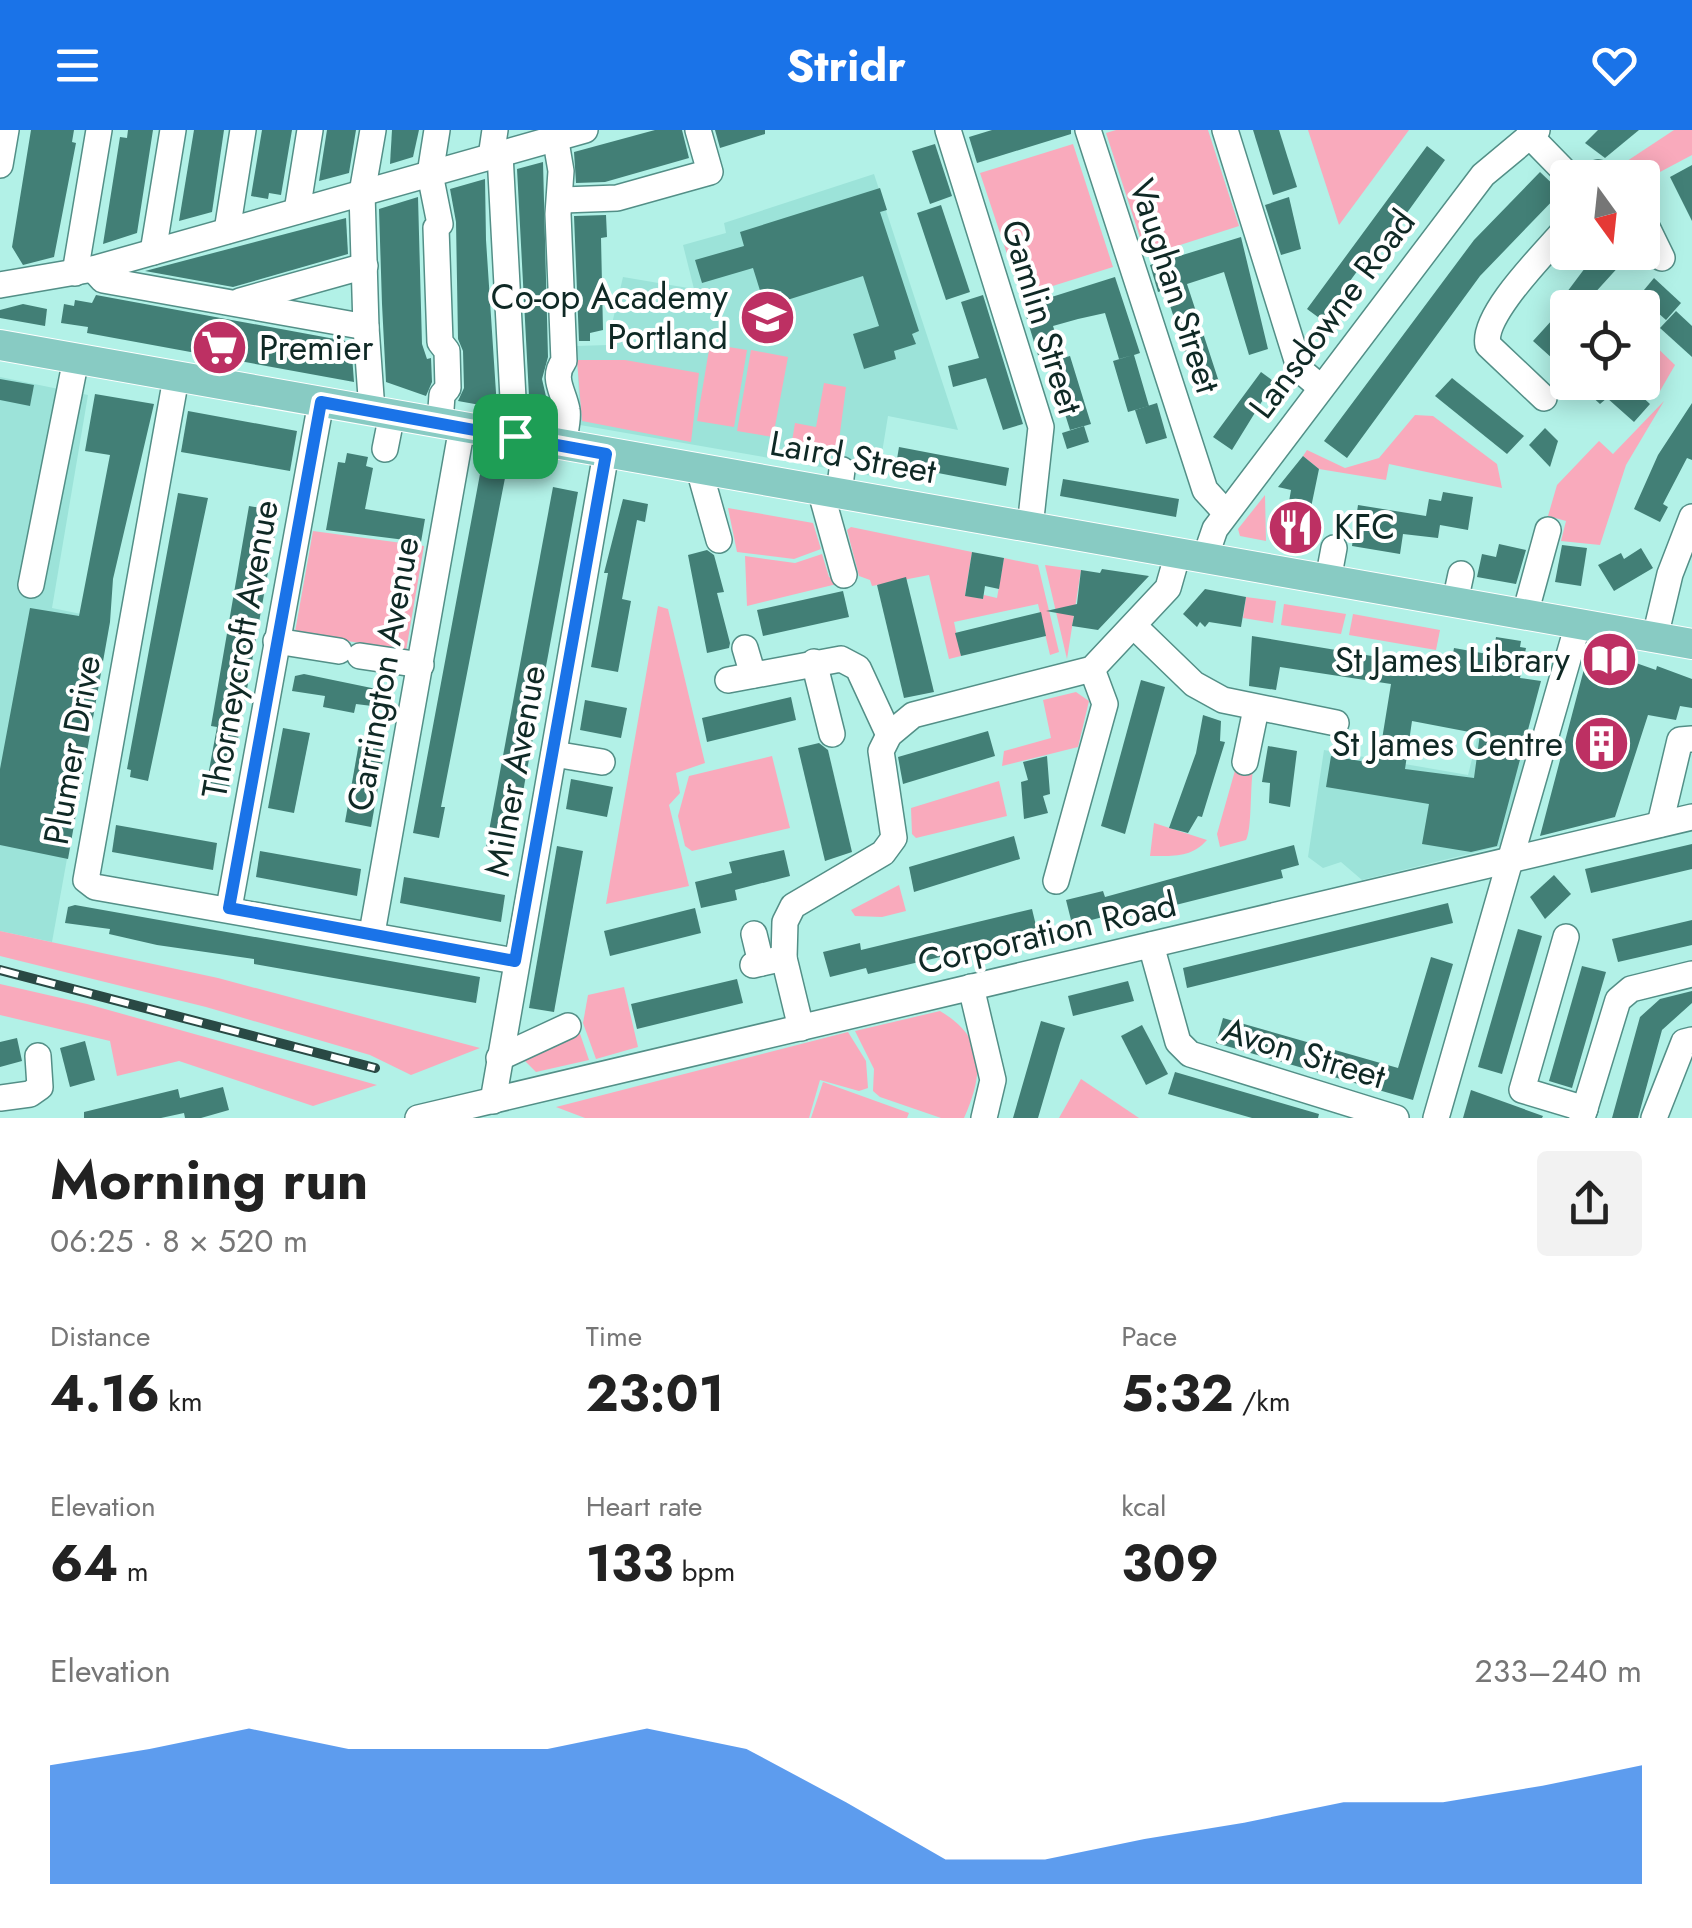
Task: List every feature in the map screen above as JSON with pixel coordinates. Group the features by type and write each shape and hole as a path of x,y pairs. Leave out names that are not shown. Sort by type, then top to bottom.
{"main road":[{"name":"Laird Street","path":"0,345 606,454 834,484 1030,527 1328,580 1458,588 1525,614 1692,644"}],"street":[{"path":"0,165 6,130"},
{"path":"84,271 99,130"},
{"path":"153,252 173,130"},
{"path":"227,231 243,130"},
{"path":"297,211 310,130"},
{"path":"373,130 362,193 366,327 385,449"},
{"name":"Carrington Avenue","path":"372,933 421,665 451,425 442,395 448,388 447,351 440,342 438,200 430,174 437,130"},
{"path":"0,285 84,271 430,174 495,147 586,130"},
{"path":"562,200 617,198 710,172 698,130"},
{"name":"Gamlin Street","path":"948,130 1041,427 1030,527"},
{"name":"Vaughan Street","path":"1088,130 1205,490 1226,513"},
{"path":"1225,130 1300,370 1320,386"},
{"path":"1533,132 1557,160"},
{"name":"Lansdowne Road","path":"1092,669 1168,588 1215,529 1483,175 1533,132"},
{"path":"553,135 562,171 558,214 564,360 558,368 559,394 567,410 563,445"},
{"path":"495,147 515,436"},
{"path":"1544,398 1488,345 1486,338 1494,316 1550,248"},
{"path":"1660,254 1662,258"},
{"path":"232,303 365,266"},
{"path":"84,271 103,280 366,327"},
{"path":"31,584 76,359"},
{"name":"Plumer Drive","path":"176,378 86,880 95,887 515,961"},
{"name":"Thorneycroft Avenue","path":"229,908 321,402"},
{"name":"Milner Avenue","path":"493,1101 606,454"},
{"path":"699,468 719,540"},
{"path":"834,484 844,575"},
{"path":"1654,637 1692,516"},
{"path":"1525,614 1548,530"},
{"path":"1328,580 1334,548"},
{"path":"1436,1118 1578,624"},
{"path":"1134,626 1194,684 1223,700 1336,723"},
{"path":"276,641 421,665"},
{"path":"745,648 740,678 841,659 858,668 889,735"},
{"path":"814,662 832,734"},
{"path":"766,962 793,906 884,852 894,838 881,751 889,735 913,716 1021,696 1092,669 1104,704 1056,881"},
{"path":"1244,762 1256,709"},
{"path":"1660,824 1680,740 1692,738"},
{"path":"554,754 602,762"},
{"name":"Corporation Road","path":"418,1118 1692,817"},
{"path":"754,934 801,1028"},
{"path":"1566,937 1522,1090 1583,1113 1618,1000 1631,989 1692,974"},
{"name":"Avon Street","path":"1151,944 1178,1042 1190,1054 1396,1118"},
{"path":"971,988 994,1080 984,1118"},
{"path":"500,1058 568,1026"},
{"path":"1654,1118 1684,1042 1692,1040"},
{"path":"0,1098 45,1097 38,1056"}],"shaded area":[{"path":"1208,130 1239,226 1146,256 1106,133"},
{"path":"1308,130 1409,130 1339,225"},
{"path":"1674,130 1692,130 1692,155 1660,172 1660,160 1629,160"},
{"path":"1073,144 1113,267 1021,296 980,173"},
{"name":"Co-op Academy Portland","path":"874,174 958,430 888,416 878,477 580,425 577,346 607,345 623,277 694,289 683,245 726,233 724,223"},
{"path":"710,344 747,350 734,427 697,421"},
{"path":"751,350 788,357 773,437 737,431"},
{"path":"1660,350 1675,365 1660,391"},
{"path":"577,360 625,360 699,373 691,442 582,421"},
{"path":"0,377 88,395 52,608 110,620 52,942 0,931"},
{"path":"824,383 846,387 837,456 791,447 795,423 816,427"},
{"path":"1664,401 1626,465 1600,545 1561,541 1566,521 1548,516 1557,485 1599,441 1613,454"},
{"path":"1415,415 1433,416 1497,464 1502,488 1389,464 1386,480 1319,469 1303,456 1307,450 1345,468 1379,458"},
{"path":"1265,495 1266,541 1240,536 1238,529"},
{"path":"728,508 813,523 821,549 794,559 737,552"},
{"path":"851,527 972,552 965,595 983,599 984,595 997,598 1004,558 1038,565 1059,652 1050,655 1038,604 954,622 961,656 949,659 929,575 872,586 870,580 859,576 847,530"},
{"path":"313,531 424,546 406,651 295,632"},
{"path":"822,554 829,577 845,582 747,606 745,556 795,563"},
{"path":"1045,565 1081,570 1067,659"},
{"path":"1246,597 1276,601 1273,623 1243,618"},
{"path":"1284,604 1346,614 1341,634 1281,625"},
{"path":"658,606 668,609 705,763 676,773 680,793 669,805 689,886 606,904"},
{"path":"1353,614 1440,630 1436,650 1349,635"},
{"path":"1076,692 1089,701 1078,747 1002,766 1004,751 1051,738 1043,700"},
{"path":"1478,735 1529,744 1501,846 1362,880 1341,862 1323,868 1308,857 1324,750 1468,775"},
{"path":"772,756 790,828 692,851 685,846 678,816 689,776"},
{"path":"1236,767 1253,770 1248,835 1246,840 1220,847 1217,834"},
{"path":"999,781 1007,816 916,838 912,834 911,808"},
{"path":"1154,823 1207,840 1188,853 1150,856"},
{"path":"899,885 906,911 882,917 855,916 851,910"},
{"path":"0,931 218,978 480,1048 411,1075 370,1055 206,1007 0,956"},
{"path":"0,984 87,1004 377,1085 313,1106 179,1061 117,1076 110,1041 0,1015"},
{"path":"624,987 638,1047 596,1059 583,1023 588,995"},
{"path":"940,1011 966,1033 977,1058 975,1086 964,1118 941,1118 880,1097 873,1091 874,1069 855,1031"},
{"path":"578,1028 589,1060 536,1072 520,1056"},
{"path":"848,1032 866,1061 868,1088 859,1091 820,1080 809,1118 585,1118 556,1107"},
{"path":"1081,1079 1139,1118 1059,1118"},
{"path":"823,1082 909,1113 907,1118 811,1118"}],"building":[{"path":"31,130 74,130 72,142 76,143 54,257 23,265 12,247"},
{"path":"128,130 153,130 137,233 103,244 120,137 127,138"},
{"path":"194,130 224,130 212,212 179,221"},
{"path":"262,130 292,130 281,195 269,193 268,199 251,196"},
{"path":"327,130 356,130 349,173 319,181"},
{"path":"392,130 419,130 413,157 390,164"},
{"path":"655,130 682,130 689,158 605,182 576,183 574,152"},
{"path":"715,130 765,130 765,134 720,148"},
{"path":"992,130 1071,130 1071,134 977,163 969,137"},
{"path":"1253,130 1279,130 1297,187 1273,195"},
{"path":"1598,130 1639,130 1605,158 1585,143"},
{"path":"935,144 952,196 930,204 912,151"},
{"path":"1427,146 1445,160 1363,274 1358,270 1334,303 1339,306 1326,323 1307,309"},
{"path":"543,162 548,357 542,379 551,418 530,415 517,169"},
{"path":"1692,165 1692,221 1670,177"},
{"path":"1540,172 1550,182 1550,203 1480,276 1347,458 1324,441 1474,240"},
{"path":"485,179 497,408 458,401 464,388 463,351 458,339 456,222 450,189"},
{"path":"880,188 887,210 880,212 919,331 912,334 916,344 894,351 896,359 864,369 853,334 879,326 863,276 784,301 781,291 762,297 753,268 702,283 695,260 744,246 740,232"},
{"path":"418,197 422,344 427,359 431,358 432,382 426,396 386,382 382,304 379,209"},
{"path":"1289,197 1301,249 1281,255 1265,205"},
{"path":"941,205 970,292 946,300 917,213"},
{"path":"606,215 607,237 601,238 603,330 590,333 590,341 579,341 574,216"},
{"path":"346,218 348,254 233,287 145,271"},
{"path":"1241,237 1268,349 1249,355 1224,272 1187,284 1219,382 1197,389 1165,290 1158,292 1150,265"},
{"path":"1584,270 1616,270 1597,290 1568,290"},
{"path":"1115,277 1140,353 1134,355 1149,406 1128,412 1113,361 1133,355 1119,359 1105,313 1053,326 1063,358 1070,356 1091,424 1070,430 1049,363 1056,360 1041,365 1023,306"},
{"path":"1654,278 1681,303 1666,320 1660,315 1660,290 1644,290"},
{"path":"96,295 351,342 354,382 87,333 88,327 61,323 64,304 74,306 75,300 92,303"},
{"path":"983,295 1023,424 1003,430 986,378 953,387 948,366 979,358 961,302"},
{"path":"23,304 47,309 45,326 0,318 0,310"},
{"path":"1676,311 1692,326 1692,357 1660,328"},
{"path":"1550,322 1550,356 1533,341"},
{"path":"1261,372 1280,386 1269,402 1264,398 1232,450 1213,437"},
{"path":"1452,378 1524,436 1507,454 1435,396"},
{"path":"0,379 34,385 30,406 0,400"},
{"path":"95,394 154,404 113,579 110,622 68,859 0,845 0,769 30,608 79,616 110,455 85,451"},
{"path":"1609,400 1646,400 1650,404 1634,422"},
{"path":"1157,403 1167,438 1146,444 1135,410"},
{"path":"1692,403 1692,460 1687,458 1663,504 1668,507 1660,522 1634,509 1658,455"},
{"path":"188,411 297,431 290,471 181,452"},
{"path":"1084,426 1089,442 1067,449 1062,433"},
{"path":"1545,428 1558,441 1550,467 1529,445"},
{"path":"899,447 1009,468 1006,486 896,465"},
{"path":"347,453 368,457 366,466 373,468 365,509 425,519 421,542 326,530 338,462 345,463"},
{"path":"1303,456 1319,469 1303,546 1282,542 1291,490 1278,487"},
{"path":"480,474 505,478 441,807 445,807 439,838 413,833"},
{"path":"1063,479 1179,499 1176,517 1060,496"},
{"path":"553,487 578,492 512,852 486,847"},
{"path":"1443,492 1473,497 1468,530 1440,525 1438,538 1403,534 1400,554 1352,546 1358,505 1426,516 1429,499 1441,501"},
{"path":"178,493 208,498 148,781 130,777 131,770 127,769"},
{"path":"623,499 648,504 645,522 637,520 622,599 631,601 618,672 591,667 608,573 604,573"},
{"path":"249,506 279,511 229,789 224,788 223,796 205,792 217,727 211,726"},
{"path":"1499,544 1526,550 1516,584 1477,577 1482,554 1496,557"},
{"path":"1562,545 1587,548 1581,586 1555,582"},
{"path":"1641,548 1653,568 1614,591 1598,565 1621,553 1624,559"},
{"path":"707,550 714,555 724,592 717,593 730,643 729,648 707,653 688,555"},
{"path":"972,552 1004,558 999,589 985,586 983,599 965,596"},
{"path":"1102,569 1149,576 1098,630 1072,626 1074,616 1046,611 1077,604 1081,570 1100,573"},
{"path":"906,577 934,692 904,698 877,585"},
{"path":"1205,589 1246,597 1241,627 1209,622 1205,627 1200,622 1197,627 1183,614"},
{"path":"843,591 849,617 763,636 757,610"},
{"path":"1041,612 1046,636 961,656 955,633"},
{"path":"1252,636 1450,669 1454,648 1493,655 1496,637 1521,641 1520,647 1526,648 1520,678 1541,681 1497,846 1471,852 1422,844 1429,804 1326,787 1331,756 1378,764 1391,684 1280,667 1276,690 1249,686","holes":["1412,721 1480,734 1474,778 1405,769"]},
{"name":"St James Centre","path":"1588,654 1635,667 1636,663 1656,670 1657,666 1692,679 1692,708 1680,706 1676,720 1648,715 1615,817 1540,836"},
{"path":"304,674 391,692 388,708 356,704 354,713 323,707 325,696 292,691 295,676"},
{"path":"1141,680 1165,687 1125,834 1101,826"},
{"path":"791,697 796,720 707,742 702,718"},
{"path":"585,700 627,708 621,738 580,730"},
{"path":"1203,715 1221,721 1220,741 1225,742 1202,817 1198,816 1188,833 1169,828 1196,753"},
{"path":"283,728 310,733 294,813 268,808"},
{"path":"988,731 995,756 903,784 898,757"},
{"path":"359,743 385,748 371,827 345,822"},
{"path":"819,743 828,750 852,852 825,861 798,748"},
{"path":"1268,746 1297,751 1290,807 1269,803 1270,783 1262,782"},
{"path":"1047,756 1050,794 1043,796 1048,813 1024,819 1021,782 1028,780 1023,762"},
{"path":"571,779 613,787 607,817 566,809"},
{"path":"116,825 217,843 213,870 112,852"},
{"path":"1014,836 1020,859 914,892 909,867"},
{"path":"1692,844 1692,869 1591,893 1585,869"},
{"path":"1294,845 1299,865 1281,870 1283,878 1120,919 1118,913 1080,923 1078,918 1071,920 1066,900 1103,891 1105,897"},
{"path":"557,846 583,851 554,1012 529,1008"},
{"path":"784,850 790,876 735,890 737,900 701,908 695,882 732,873 729,862"},
{"path":"260,851 361,869 357,896 256,877"},
{"path":"1554,875 1571,894 1545,919 1530,897"},
{"path":"404,877 505,895 501,922 400,903"},
{"path":"1448,903 1453,923 1187,988 1183,968"},
{"path":"75,905 480,977 476,1003 254,964 254,959 157,945 109,934 110,929 65,923 68,907"},
{"path":"695,908 701,933 610,956 604,931"},
{"path":"1032,909 1038,934 868,974 866,968 830,977 823,952 860,943 861,950"},
{"path":"1692,920 1692,945 1618,962 1612,939"},
{"path":"1518,929 1542,936 1502,1074 1478,1067"},
{"path":"1431,957 1453,964 1413,1100 1216,1043 1223,1018 1398,1068"},
{"path":"1582,966 1606,972 1572,1088 1549,1081"},
{"path":"737,979 743,1003 637,1029 631,1004"},
{"path":"1128,981 1134,1001 1073,1016 1068,996"},
{"path":"1692,991 1692,1003 1662,1030 1638,1118 1612,1118 1640,1017 1660,999"},
{"path":"1041,1021 1065,1028 1038,1118 1013,1118"},
{"path":"1142,1025 1168,1074 1146,1085 1121,1036"},
{"path":"17,1038 22,1061 0,1067 0,1042"},
{"path":"85,1041 95,1080 70,1087 60,1048"},
{"path":"1175,1072 1319,1114 1318,1118 1252,1118 1168,1094"},
{"path":"223,1087 229,1110 201,1118 185,1118 184,1113 161,1118 84,1118 84,1112 178,1089 180,1098"},
{"path":"1471,1090 1543,1116 1463,1118"}],"railway":[{"path":"0,970 375,1068"}],"place":[{"name":"Co-op Academy Portland","path":"767,317"},
{"name":"Premier","path":"220,348"},
{"name":"KFC","path":"1295,527"},
{"name":"St James Library","path":"1609,660"},
{"name":"St James Centre","path":"1602,744"}],"route":[{"path":"321,402 515,436 606,454 515,961 229,908 321,402"}]}
